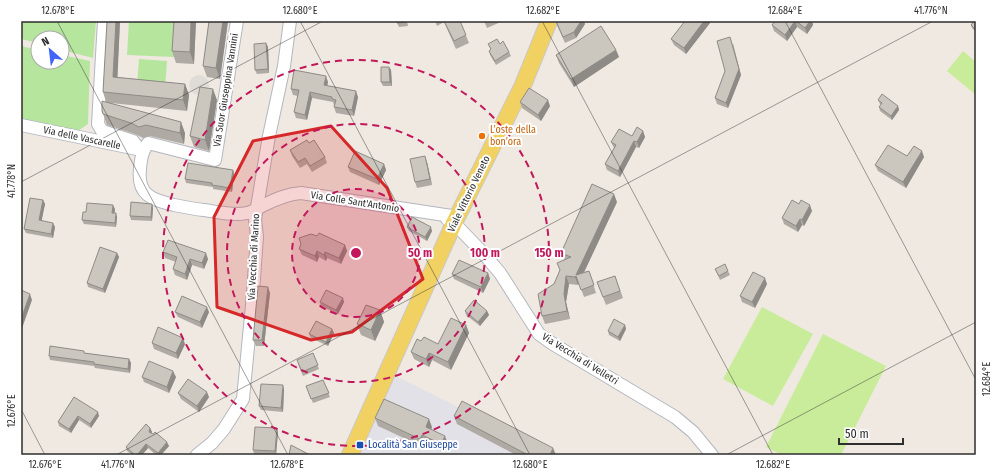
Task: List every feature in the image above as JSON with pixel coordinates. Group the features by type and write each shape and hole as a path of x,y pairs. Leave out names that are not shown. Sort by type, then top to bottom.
{"main road":[{"name":"Viale Vittorio Veneto","path":"350,455 456,220 523,85 549,21"}],"street":[{"path":"104,21 98,124 102,131 133,140 140,151 139,182 145,193 151,198 160,202 198,210 240,214 248,213 257,209"},
{"name":"Via Suor Giuseppina Vannini","path":"140,151 148,143 215,160 236,21"},
{"name":"Via Vecchia di Marino","path":"197,455 212,443 224,429 236,413 243,399 257,237 255,219 268,136 284,66 290,21"},
{"name":"Via delle Vascarelle","path":"21,125 140,151"},
{"name":"Via Colle Sant'Antonio","path":"257,209 277,198 290,194 301,193 437,214 456,220"},
{"name":"Via Vecchia di Velletri","path":"456,220 500,273 539,334 565,352 675,417 693,432 712,455"}],"highlighted area":[{"path":"331,126 387,188 423,279 352,332 311,340 217,307 214,217 253,141"}],"shaded area":[{"path":"199,75 206,78 209,85 206,92 199,95 192,92 189,85 192,78"},
{"path":"394,375 554,455 358,455"}],"green space":[{"path":"21,21 96,21 93,58 70,52 70,30 30,30 30,41 21,39"},
{"path":"129,21 176,21 174,57 127,55"},
{"path":"21,46 30,48 30,70 70,70 70,57 90,61 88,124 72,135 21,123"},
{"path":"963,51 976,62 976,95 947,71"},
{"path":"139,59 167,61 165,88 137,86"},
{"path":"762,307 813,334 773,406 723,379"},
{"path":"823,334 886,366 841,455 782,455 766,447"}],"building":[{"path":"107,21 116,21 113,77 185,84 183,100 103,92"},
{"path":"174,21 191,21 190,52 172,51"},
{"path":"209,21 223,21 216,68 203,66"},
{"path":"397,21 407,21 407,22 397,23"},
{"path":"444,21 460,21 466,35 454,41"},
{"path":"556,21 581,21 574,32 563,37"},
{"path":"685,21 704,21 684,48 671,39"},
{"path":"775,21 795,21 785,35 772,25"},
{"path":"796,21 810,21 805,28"},
{"path":"974,21 976,21 976,30 971,25"},
{"path":"601,26 616,50 571,79 556,55"},
{"path":"730,37 739,69 726,103 715,98 725,71 717,41"},
{"path":"497,39 500,44 503,41 509,52 495,61 489,51 491,49 488,44"},
{"path":"266,43 268,69 255,70 254,44"},
{"path":"381,67 389,67 390,82 381,82"},
{"path":"294,70 326,76 324,85 356,91 352,110 334,107 336,100 332,99 332,97 310,92 305,115 294,112 299,90 291,89"},
{"path":"200,87 213,89 205,140 190,136"},
{"path":"529,88 548,100 538,115 520,102"},
{"path":"882,94 898,106 891,116 879,107 882,103 878,100"},
{"path":"102,101 181,122 180,133 146,125 139,127 103,114"},
{"path":"637,127 643,131 637,142 634,141 618,171 605,164 616,145 611,142 619,129 632,136"},
{"path":"307,140 309,143 314,140 325,157 310,166 305,158 298,162 290,150"},
{"path":"888,145 907,156 914,146 922,151 903,182 875,165"},
{"path":"355,151 384,164 377,179 348,167"},
{"path":"425,156 430,179 415,182 410,159"},
{"path":"188,163 233,170 230,188 212,185 212,183 185,179"},
{"path":"592,184 614,194 576,275 589,271 594,285 581,290 576,276 566,276 564,294 567,311 542,316 538,294 554,284 560,270 557,263 571,257 561,253"},
{"path":"30,198 43,200 39,220 53,223 51,234 24,229"},
{"path":"792,200 799,204 801,200 810,205 802,220 800,219 796,226 782,218"},
{"path":"131,202 152,204 151,217 130,216"},
{"path":"87,203 113,205 112,213 116,213 115,223 82,220 83,212 86,212"},
{"path":"412,217 431,227 425,237 407,227"},
{"path":"319,233 345,245 339,258 325,252 324,255 317,251 315,256 299,249 301,244 299,238 311,234 317,236"},
{"path":"168,240 206,253 202,263 190,259 185,274 173,269 177,257 163,252"},
{"path":"100,247 117,253 103,289 87,283"},
{"path":"459,260 488,273 481,287 452,274"},
{"path":"725,264 728,271 719,276 715,269"},
{"path":"753,272 765,278 752,302 740,296"},
{"path":"615,276 620,291 603,297 597,282"},
{"path":"258,286 268,287 262,340 253,340"},
{"path":"21,290 30,294 21,319"},
{"path":"326,290 343,298 336,310 320,302"},
{"path":"182,296 207,307 200,322 175,312"},
{"path":"474,300 487,311 478,322 465,311"},
{"path":"366,305 380,310 371,330 357,324"},
{"path":"451,318 466,325 448,362 429,353 426,359 411,352 417,339 421,341 424,337 438,344"},
{"path":"614,319 625,325 618,337 608,331"},
{"path":"316,321 332,329 326,342 309,334"},
{"path":"158,327 183,338 176,353 152,343"},
{"path":"50,346 84,351 84,353 129,359 128,369 94,364 94,362 49,356"},
{"path":"313,353 318,365 302,372 297,360"},
{"path":"149,361 173,371 167,387 142,377"},
{"path":"188,379 207,392 197,406 178,393"},
{"path":"323,380 329,393 311,399 306,386"},
{"path":"261,384 283,385 281,408 259,406"},
{"path":"74,397 98,412 90,424 78,416 69,429 58,422"},
{"path":"384,399 429,419 426,427 445,436 441,444 422,435 420,439 375,418"},
{"path":"462,401 553,448 550,455 528,455 454,416"},
{"path":"146,424 150,428 149,432 153,434 155,432 167,442 158,453 146,444 137,455 135,455 126,447"},
{"path":"255,427 277,428 275,451 253,450"},
{"path":"291,445 310,455 289,455"}],"place":[{"name":"L’oste della bon’ora","path":"482,136"},
{"name":"Località San Giuseppe","path":"360,445"}]}
